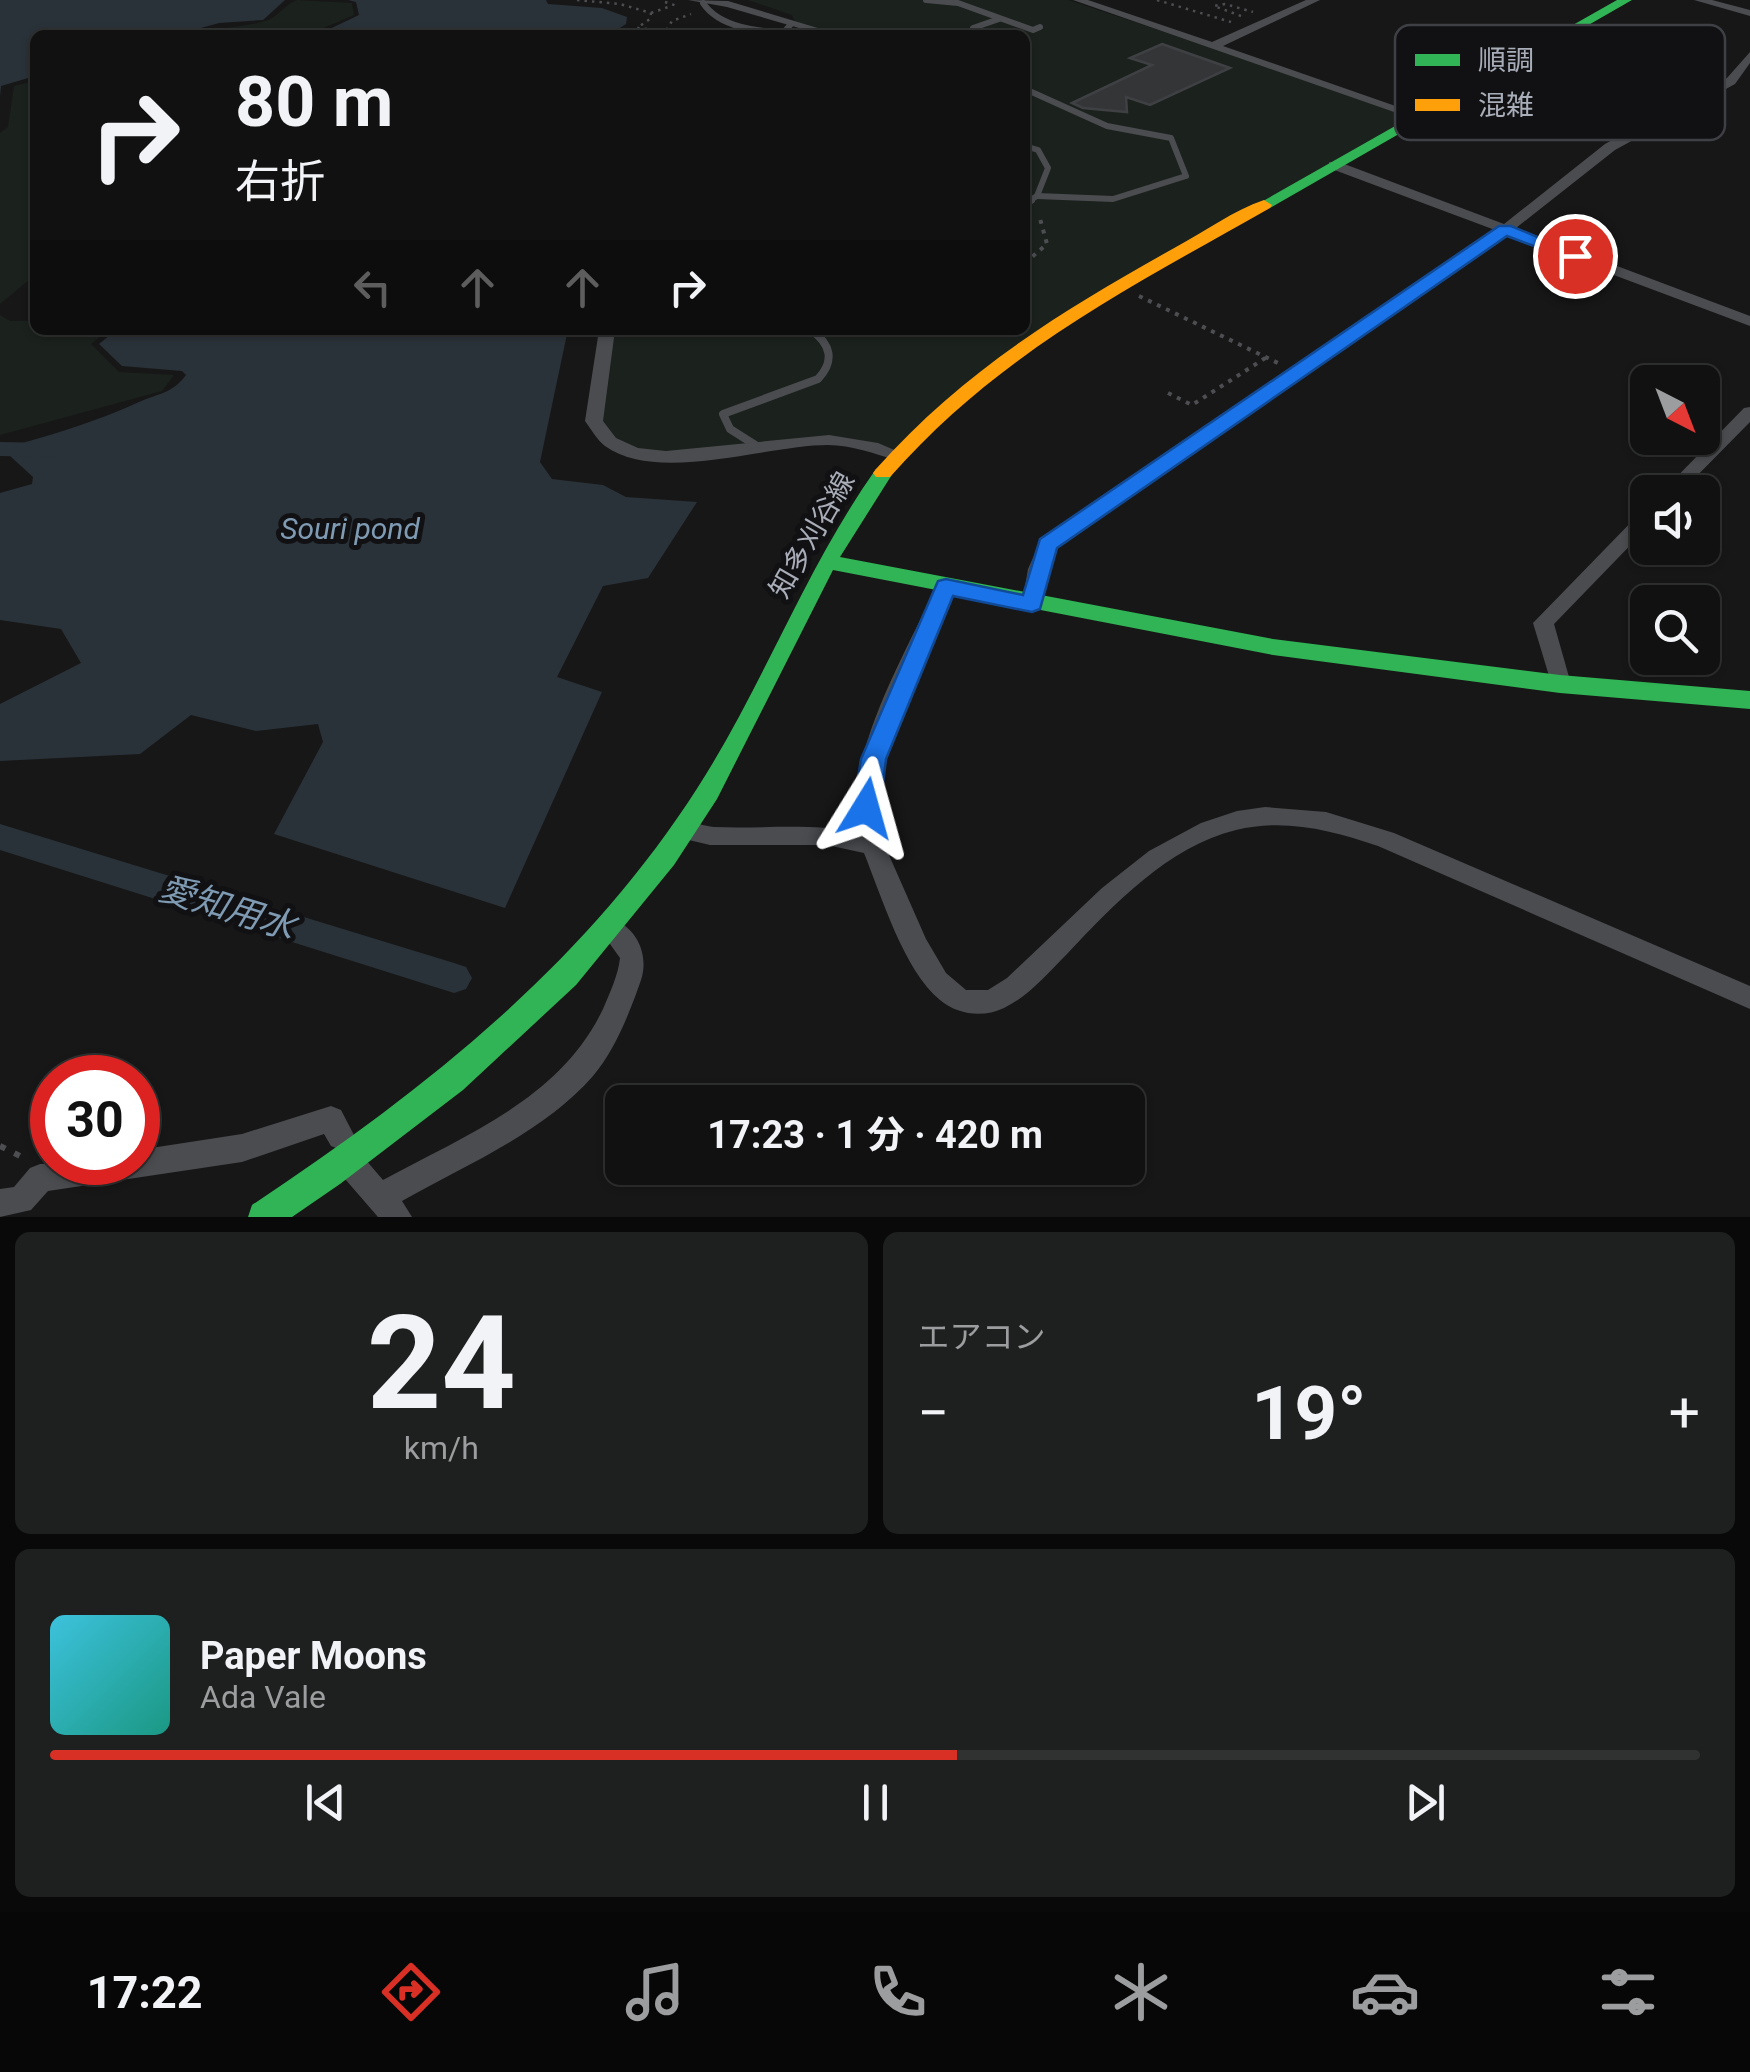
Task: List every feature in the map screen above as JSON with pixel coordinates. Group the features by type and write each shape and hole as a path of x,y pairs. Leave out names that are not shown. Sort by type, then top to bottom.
{"street":[{"path":"1078,0 1395,108"},
{"path":"1213,46 1316,0"},
{"name":"知多刈谷線","path":"1582,25 1626,0"},
{"path":"1700,0 1750,13"},
{"path":"696,5 728,4 815,30"},
{"path":"1725,83 1750,55"},
{"name":"知多刈谷線","path":"264,1217 345,1149 512,1035 612,930 684,830 760,696 854,513 898,454 944,406 982,374 1121,287 1395,131"},
{"path":"1032,604 1048,544 1505,230 1624,140"},
{"path":"1334,165 1750,321"},
{"path":"605,335 594,421 606,438 632,451 674,456 828,440 875,446 898,454"},
{"path":"1688,475 1750,412"},
{"path":"1560,684 1543,623 1630,534"},
{"path":"826,562 1273,647 1560,684 1750,700"},
{"path":"946,586 874,759 866,808 874,845 914,939 937,978 960,1000 991,1002 1020,983 1093,911 1194,835 1227,822 1264,816 1302,817 1376,837 1750,998"},
{"path":"684,830 710,836 827,836 874,845"},
{"path":"14,1207 40,1178 242,1148 331,1119 345,1149 388,1207 557,1092 583,1067 603,1037 633,969 634,954 612,930"}],"lane":[{"path":"926,0 952,1 1033,30 1040,28"},
{"path":"971,30 1000,18"},
{"path":"1030,91 1107,126 1171,138 1186,176 1112,199 1041,196 1030,201"},
{"path":"1030,148 1038,150 1048,163 1041,196"},
{"path":"760,448 730,429 723,414 734,407 793,392 825,372 830,362 829,348 819,335"}],"path":[{"path":"577,0 651,13 675,5"},
{"path":"1158,0 1254,28"},
{"path":"666,30 672,20 696,5"},
{"path":"650,30 638,28 651,13"},
{"path":"1030,259 1048,244 1049,238 1038,218 1041,196"},
{"path":"1121,287 1299,372"},
{"path":"1168,393 1192,405 1267,358"}],"shaded area":[{"path":"298,0 352,3 354,15 319,30 210,30 265,21"},
{"path":"748,0 1068,0 1395,108 1395,132 1042,333 897,455 828,440 734,451 632,451 597,429 606,335 1030,335 1030,30 799,30 792,15"},
{"path":"30,82 30,279 0,304 0,133 8,127 14,86"},
{"path":"0,315 10,321 30,321 30,335 102,335 91,344 119,372 174,375 162,391 0,435"}],"water":[{"path":"0,0 285,0 263,20 219,23 194,30 30,30 30,77 1,86 0,97"},
{"path":"348,0 546,0 548,4 602,8 627,17 626,24 617,30 328,30 359,15 356,2"},
{"name":"Souri pond","path":"110,335 567,335 540,462 552,479 603,485 626,497 697,502 648,578 603,586 557,677 602,692 505,908 274,834 323,742 318,724 256,731 191,715 140,754 0,761 0,704 81,663 61,629 0,620 0,493 32,484 33,477 9,455 19,444 165,392 186,375 182,371 122,366 99,344"}],"building":[{"path":"1162,44 1230,68 1150,105 1126,97 1127,112 1083,108 1072,103 1152,65 1130,58"}],"waterway":[{"path":"0,449 53,450"},
{"name":"愛知用水","path":"0,837 454,978"}],"traffic: fast":[{"path":"1582,25 1626,0"},
{"path":"1264,205 1395,131"},
{"path":"264,1217 452,1080 565,976 617,919 665,858 708,792 812,590 883,473"},
{"path":"827,562 1273,647 1560,684 1750,700"}],"traffic: slow":[{"path":"883,473 964,390 1011,355 1111,291 1264,205"}],"route":[{"path":"866,808 874,759 946,586 1032,604 1038,569 1048,544 1505,230 1575,256"}]}
